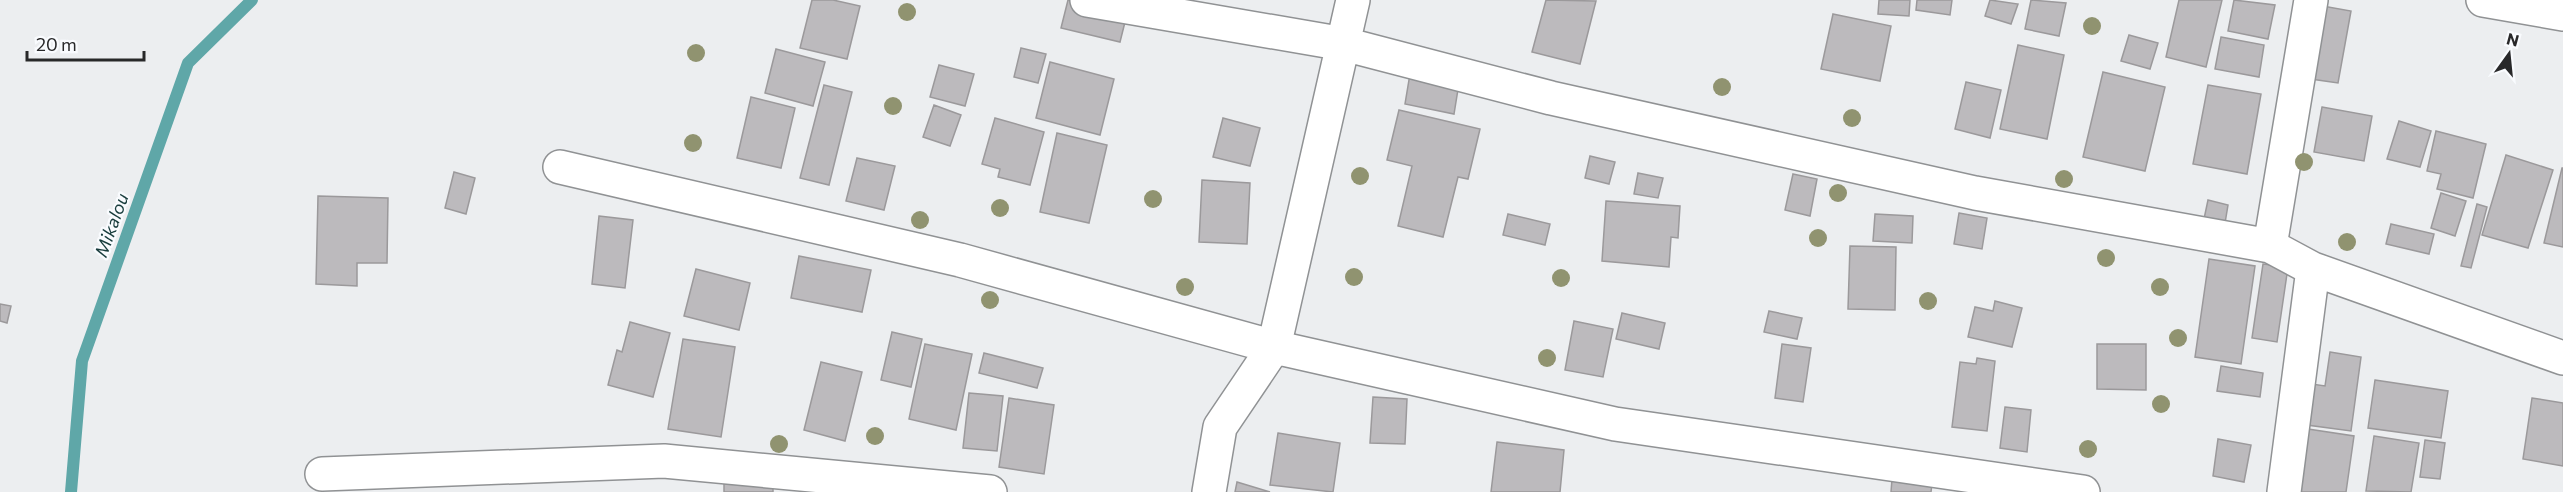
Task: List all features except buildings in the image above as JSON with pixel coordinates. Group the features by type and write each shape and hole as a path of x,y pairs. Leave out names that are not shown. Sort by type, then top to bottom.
{"street":[{"path":"1087,0 1344,44 1551,98 1975,193 2270,246 2313,269 2563,358"},
{"path":"1209,492 1220,427 1274,347 1353,0"},
{"path":"2270,246 2311,0"},
{"path":"2483,0 2563,14"},
{"path":"560,167 960,261 1274,347 1615,424 2083,492"},
{"path":"2284,492 2313,269"},
{"path":"322,474 664,461 990,492"}],"waterway":[{"name":"Mikalou","path":"71,492 82,361 188,63 252,0"}]}
